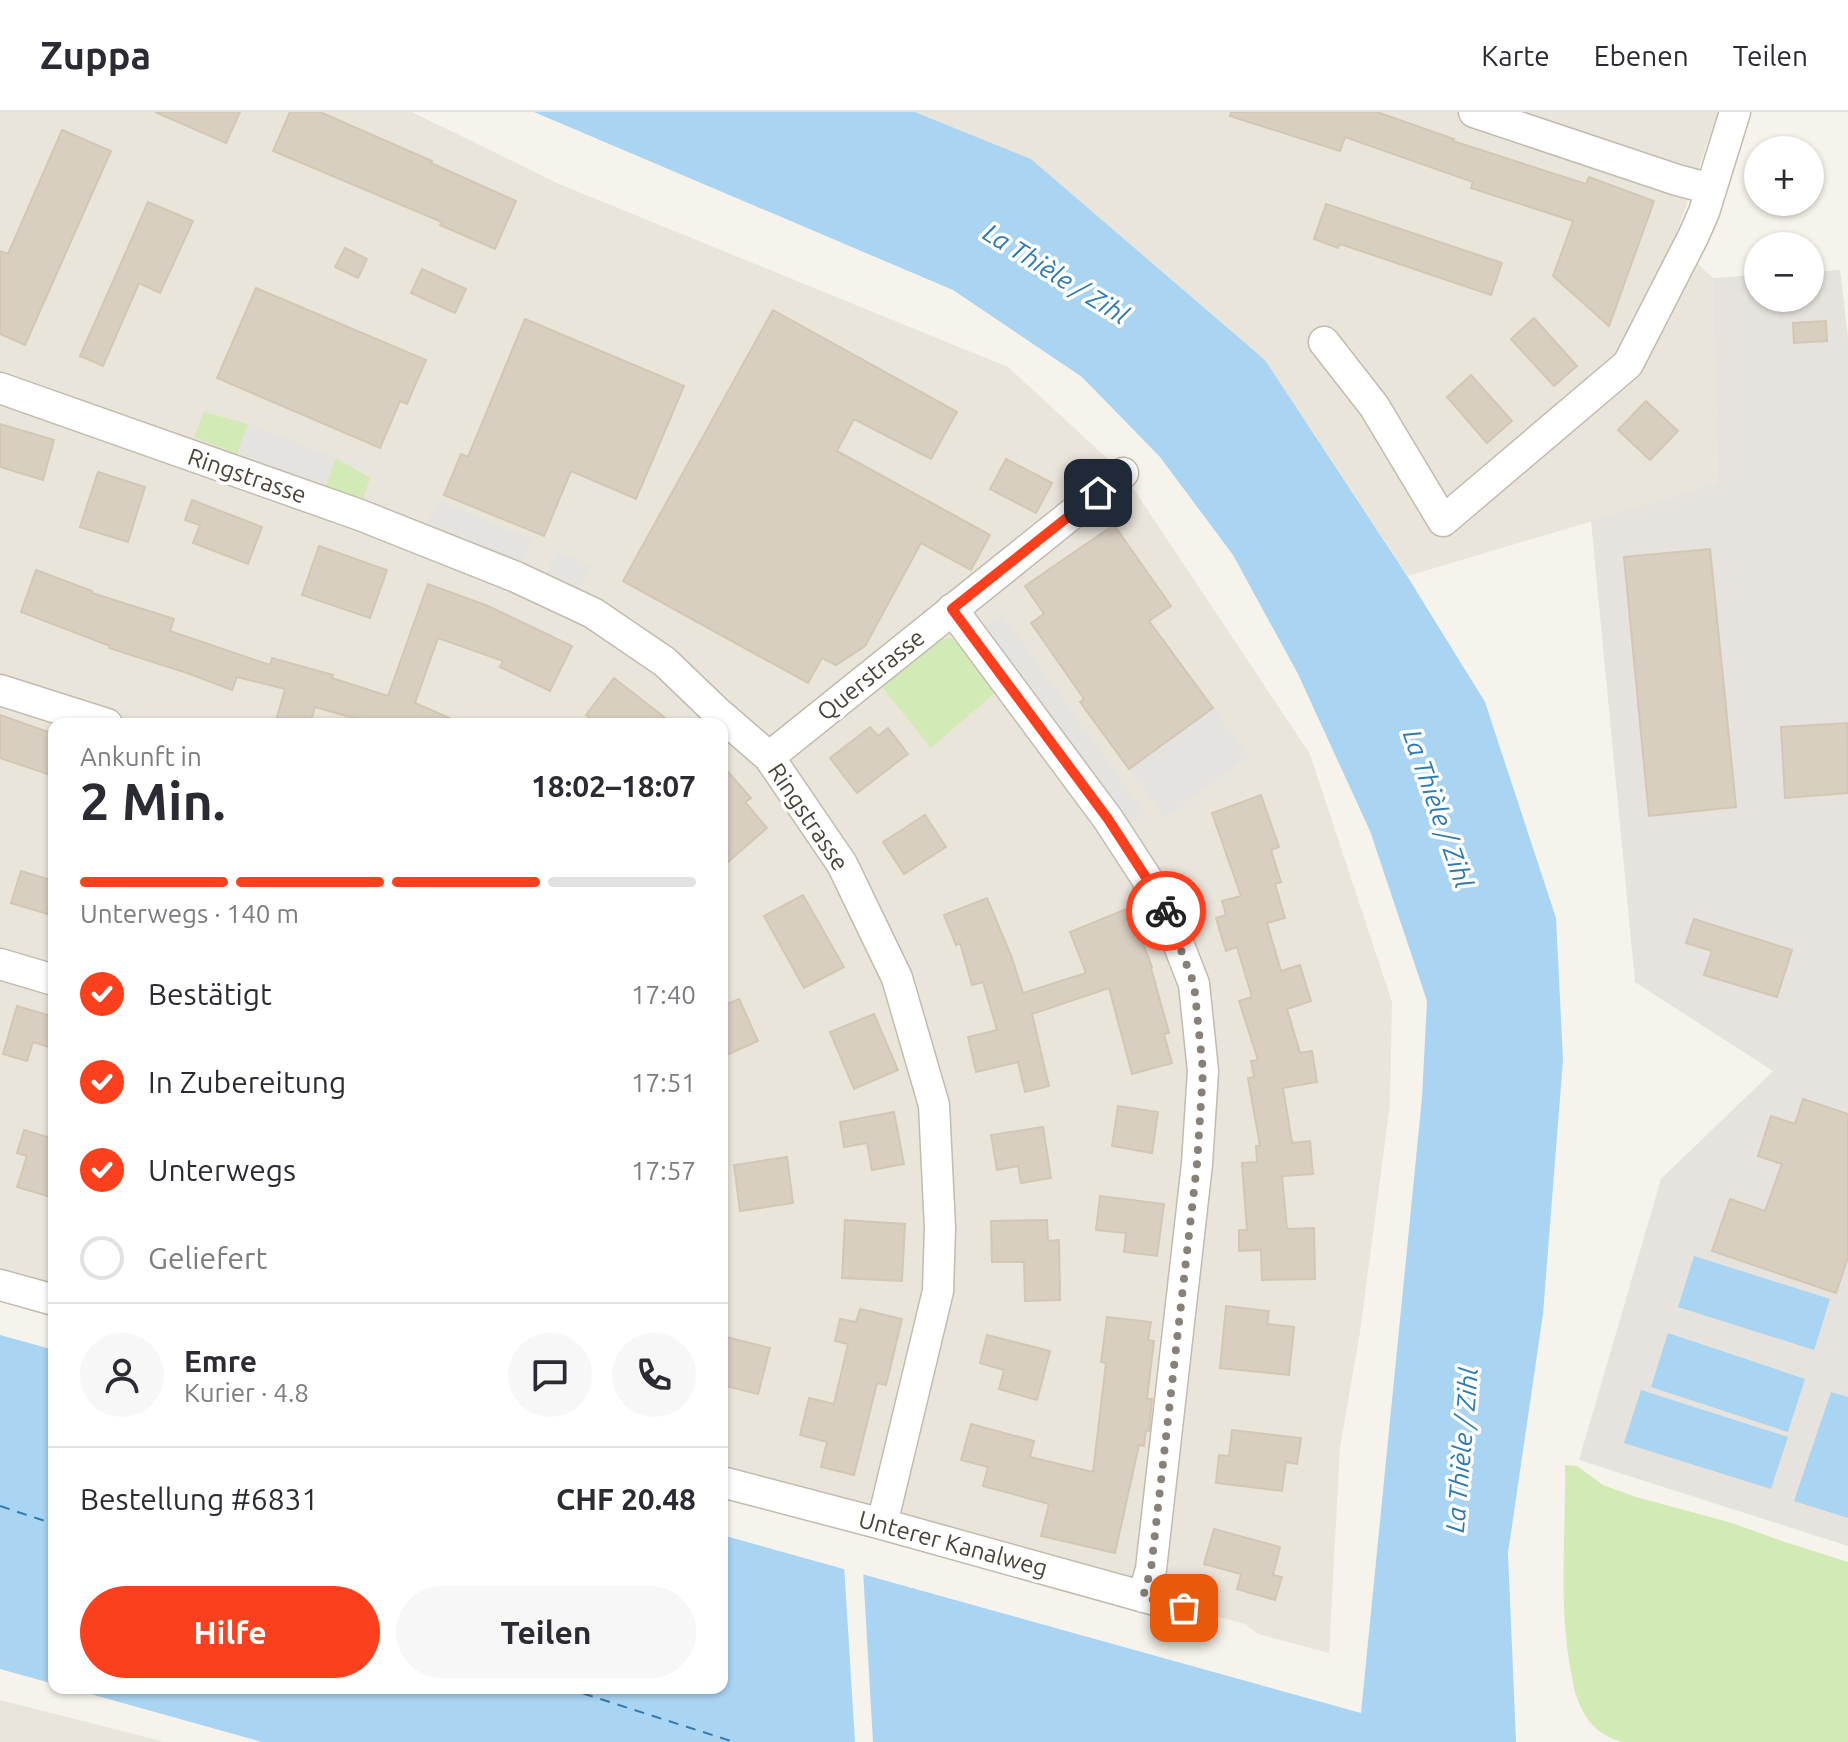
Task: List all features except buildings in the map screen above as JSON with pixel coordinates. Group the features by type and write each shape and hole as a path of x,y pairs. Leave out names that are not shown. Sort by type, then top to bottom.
{"street":[{"path":"1474,112 1711,189"},
{"path":"1324,342 1374,406 1443,521 1628,364 1693,237 1735,112"},
{"name":"Ringstrasse","path":"0,388 360,515 516,577 593,613 665,662 724,718"},
{"name":"Querstrasse","path":"769,757 1123,473"},
{"path":"952,609 1108,819 1162,902 1194,984 1203,1071 1197,1164 1151,1569 1143,1597"},
{"path":"0,690 88,718"},
{"name":"Ringstrasse","path":"728,721 769,757 842,864 897,978 934,1105 940,1228 938,1291 882,1524"},
{"path":"0,964 48,978"},
{"path":"0,1285 48,1298"},
{"name":"Unterer Kanalweg","path":"728,1484 1184,1608"}],"shaded area":[{"path":"0,112 412,112 559,184 1008,367 1123,473 1310,754 1392,1002 1390,1104 1360,1332 1340,1448 1329,1653 1258,1634 1245,1624 728,1484 728,718 48,718 48,1298 0,1285"},
{"path":"915,112 1718,112 1674,241 1713,278 1717,484 1408,576 1265,360 1031,159"},
{"path":"1840,270 1848,337 1848,1546 1579,1460 1661,1179 1773,1071 1635,982 1591,521 1717,483 1713,278 1744,276 1744,312 1824,312 1824,271"},
{"path":"248,424 336,458 325,487 237,454"},
{"path":"437,500 532,540 522,564 427,524"},
{"path":"557,551 590,566 579,589 546,573"},
{"path":"1002,614 1145,813 1126,826 983,627"},
{"path":"1213,708 1249,755 1165,818 1129,769"},
{"path":"0,1700 165,1742 0,1742"}],"green space":[{"path":"204,412 248,424 237,454 194,437"},
{"path":"336,458 370,478 362,502 325,487"},
{"path":"946,638 959,640 997,691 931,748 881,686 932,643"},
{"path":"1565,1465 1577,1466 1603,1485 1636,1497 1732,1523 1848,1562 1848,1742 1622,1742 1603,1734 1593,1725 1577,1697 1566,1637"}],"water":[{"name":"La Thièle / Zihl","path":"534,112 915,112 1031,159 1265,360 1404,571 1485,702 1556,918 1563,1060 1543,1314 1508,1553 1516,1742 262,1742 90,1694 728,1694 728,1537 1361,1713 1422,1098 1427,1001 1370,831 1298,674 1233,555 1160,457 1082,377 953,290"},
{"path":"1694,1256 1830,1299 1814,1350 1678,1307"},
{"path":"1668,1333 1805,1379 1788,1432 1651,1387"},
{"path":"0,1335 48,1348 48,1682 0,1669"},
{"path":"1641,1390 1788,1437 1771,1489 1624,1443"},
{"path":"1831,1392 1848,1397 1848,1518 1794,1501"}],"pier":[{"path":"844,1565 863,1570 873,1742 855,1742"}],"ferry route":[{"path":"0,1506 48,1522"},
{"path":"585,1694 734,1742"}],"way so far":[{"path":"1166,911 1194,984 1203,1071 1197,1164 1175,1368 1151,1569 1143,1597 1184,1608"}],"route":[{"path":"1098,493 952,609 1108,819 1166,911"}]}
